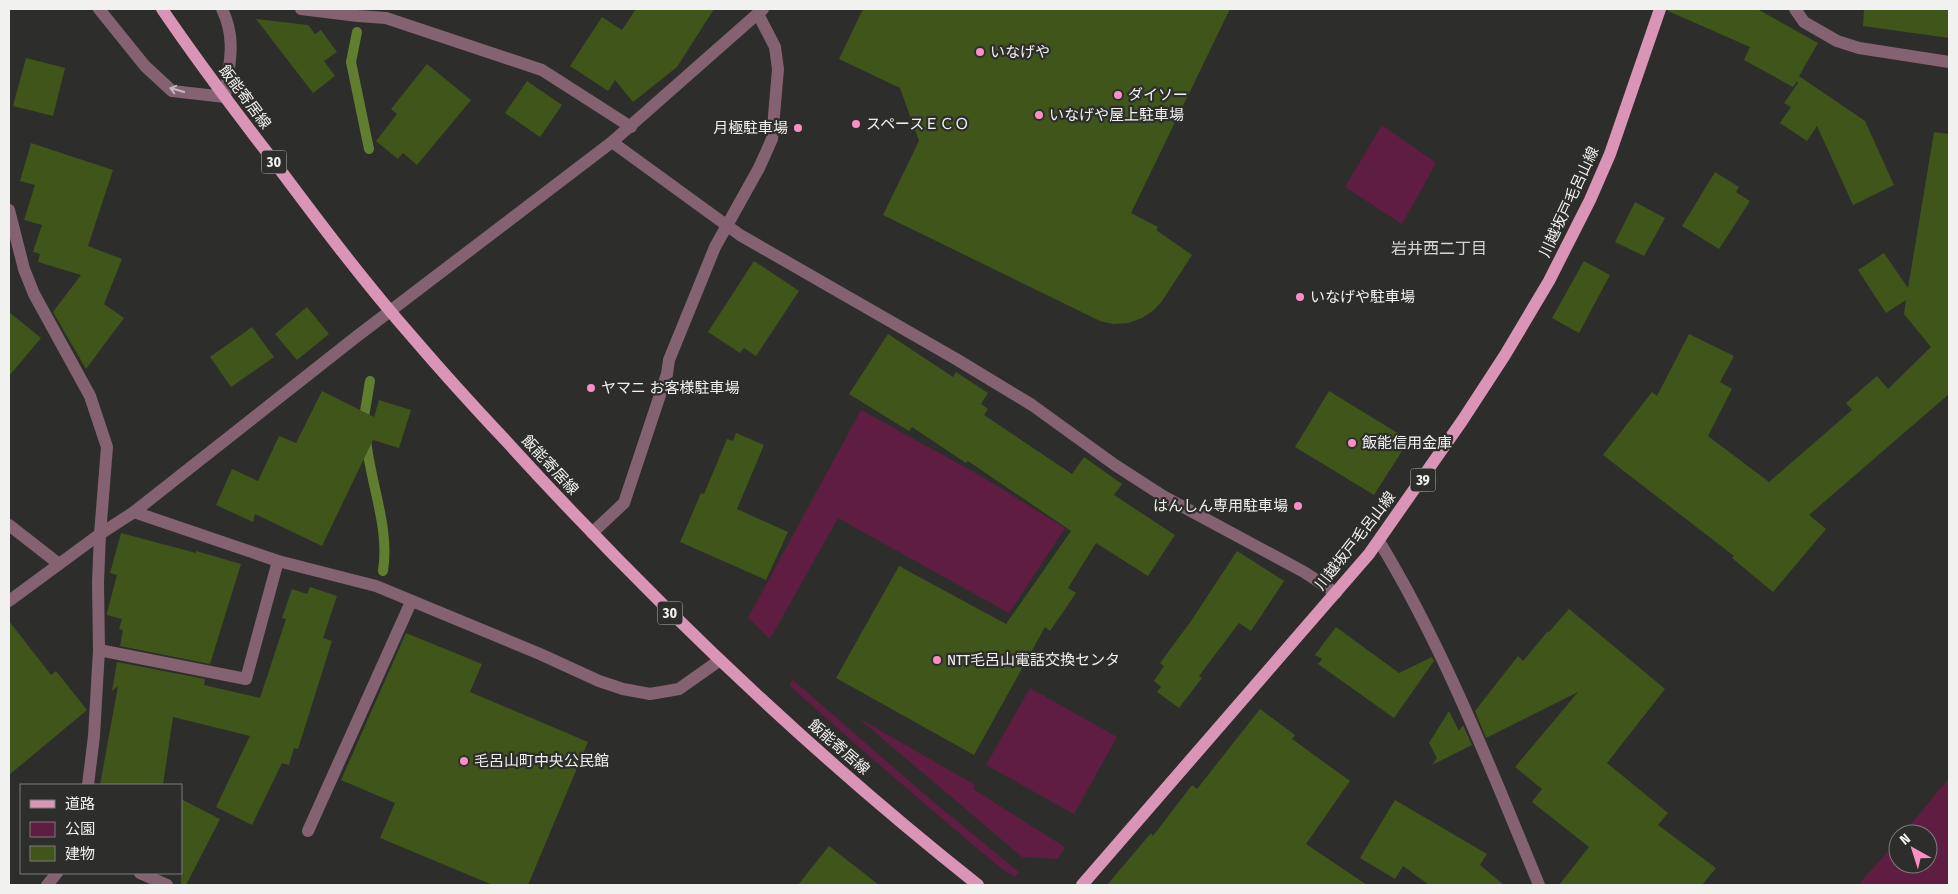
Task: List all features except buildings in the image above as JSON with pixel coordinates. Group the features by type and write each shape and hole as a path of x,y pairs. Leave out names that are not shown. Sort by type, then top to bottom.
{"main road":[{"name":"飯能寄居線","path":"162,9 312,213 391,311 475,407 592,533 655,598 826,758 931,849 978,885"},
{"name":"川越坂戸毛呂山線","path":"1082,885 1379,542 1462,422 1505,355 1569,244 1610,154 1660,9"}],"street":[{"path":"99,9 145,66 172,91 225,97 232,45 229,23 222,9"},
{"path":"302,9 386,18 542,70 631,127"},
{"path":"1795,9 1804,22 1837,41 1859,48 1949,62"},
{"path":"9,601 100,534 134,512 391,311 612,142 760,11 775,47 778,69 772,139 759,168 726,225 669,360 667,374 624,503 592,533"},
{"path":"612,142 740,235 956,359 1032,405 1115,465 1163,496 1304,572 1336,593"},
{"path":"9,210 24,269 34,294 90,396 107,447 98,582 99,650 94,736 88,784"},
{"path":"134,512 278,561 376,586 540,654 599,681 623,689 650,694 679,689 720,660"},
{"path":"9,525 59,564"},
{"path":"1379,542 1415,604 1463,703 1539,885"},
{"path":"99,650 246,679 278,561"},
{"path":"308,831 411,602"},
{"path":"47,885 56,874"},
{"path":"142,874 167,885"}],"green space":[{"path":"1382,125 1436,163 1402,224 1345,187"},
{"path":"861,410 981,476 1065,528 1009,613 838,518 770,639 748,618"},
{"path":"793,680 924,794 1019,872 1015,877 1002,869 948,824 815,709 789,685"},
{"path":"1030,688 1117,737 1074,814 986,765"},
{"path":"857,717 975,785 973,789 1065,847 1058,859 1022,857"},
{"path":"1949,778 1949,885 1858,885 1888,851 1888,874 1938,874 1938,824 1911,824"}],"waterway":[{"path":"357,32 351,62 369,149"},
{"path":"364,425 370,381"},
{"path":"366,439 382,522 384,538 383,571"}],"place":[{"name":"いなげや","path":"980,52"},
{"name":"ダイソー","path":"1118,95"},
{"name":"いなげや屋上駐車場","path":"1039,115"},
{"name":"スペースＥＣＯ","path":"856,124"},
{"name":"月極駐車場","path":"798,128"},
{"name":"いなげや駐車場","path":"1300,297"},
{"name":"ヤマニ お客様駐車場","path":"591,388"},
{"name":"飯能信用金庫","path":"1352,443"},
{"name":"はんしん専用駐車場","path":"1298,506"},
{"name":"NTT毛呂山電話交換センタ","path":"937,660"},
{"name":"毛呂山町中央公民館","path":"464,761"}],"district":[{"name":"岩井西二丁目","path":"1439,248"}]}
